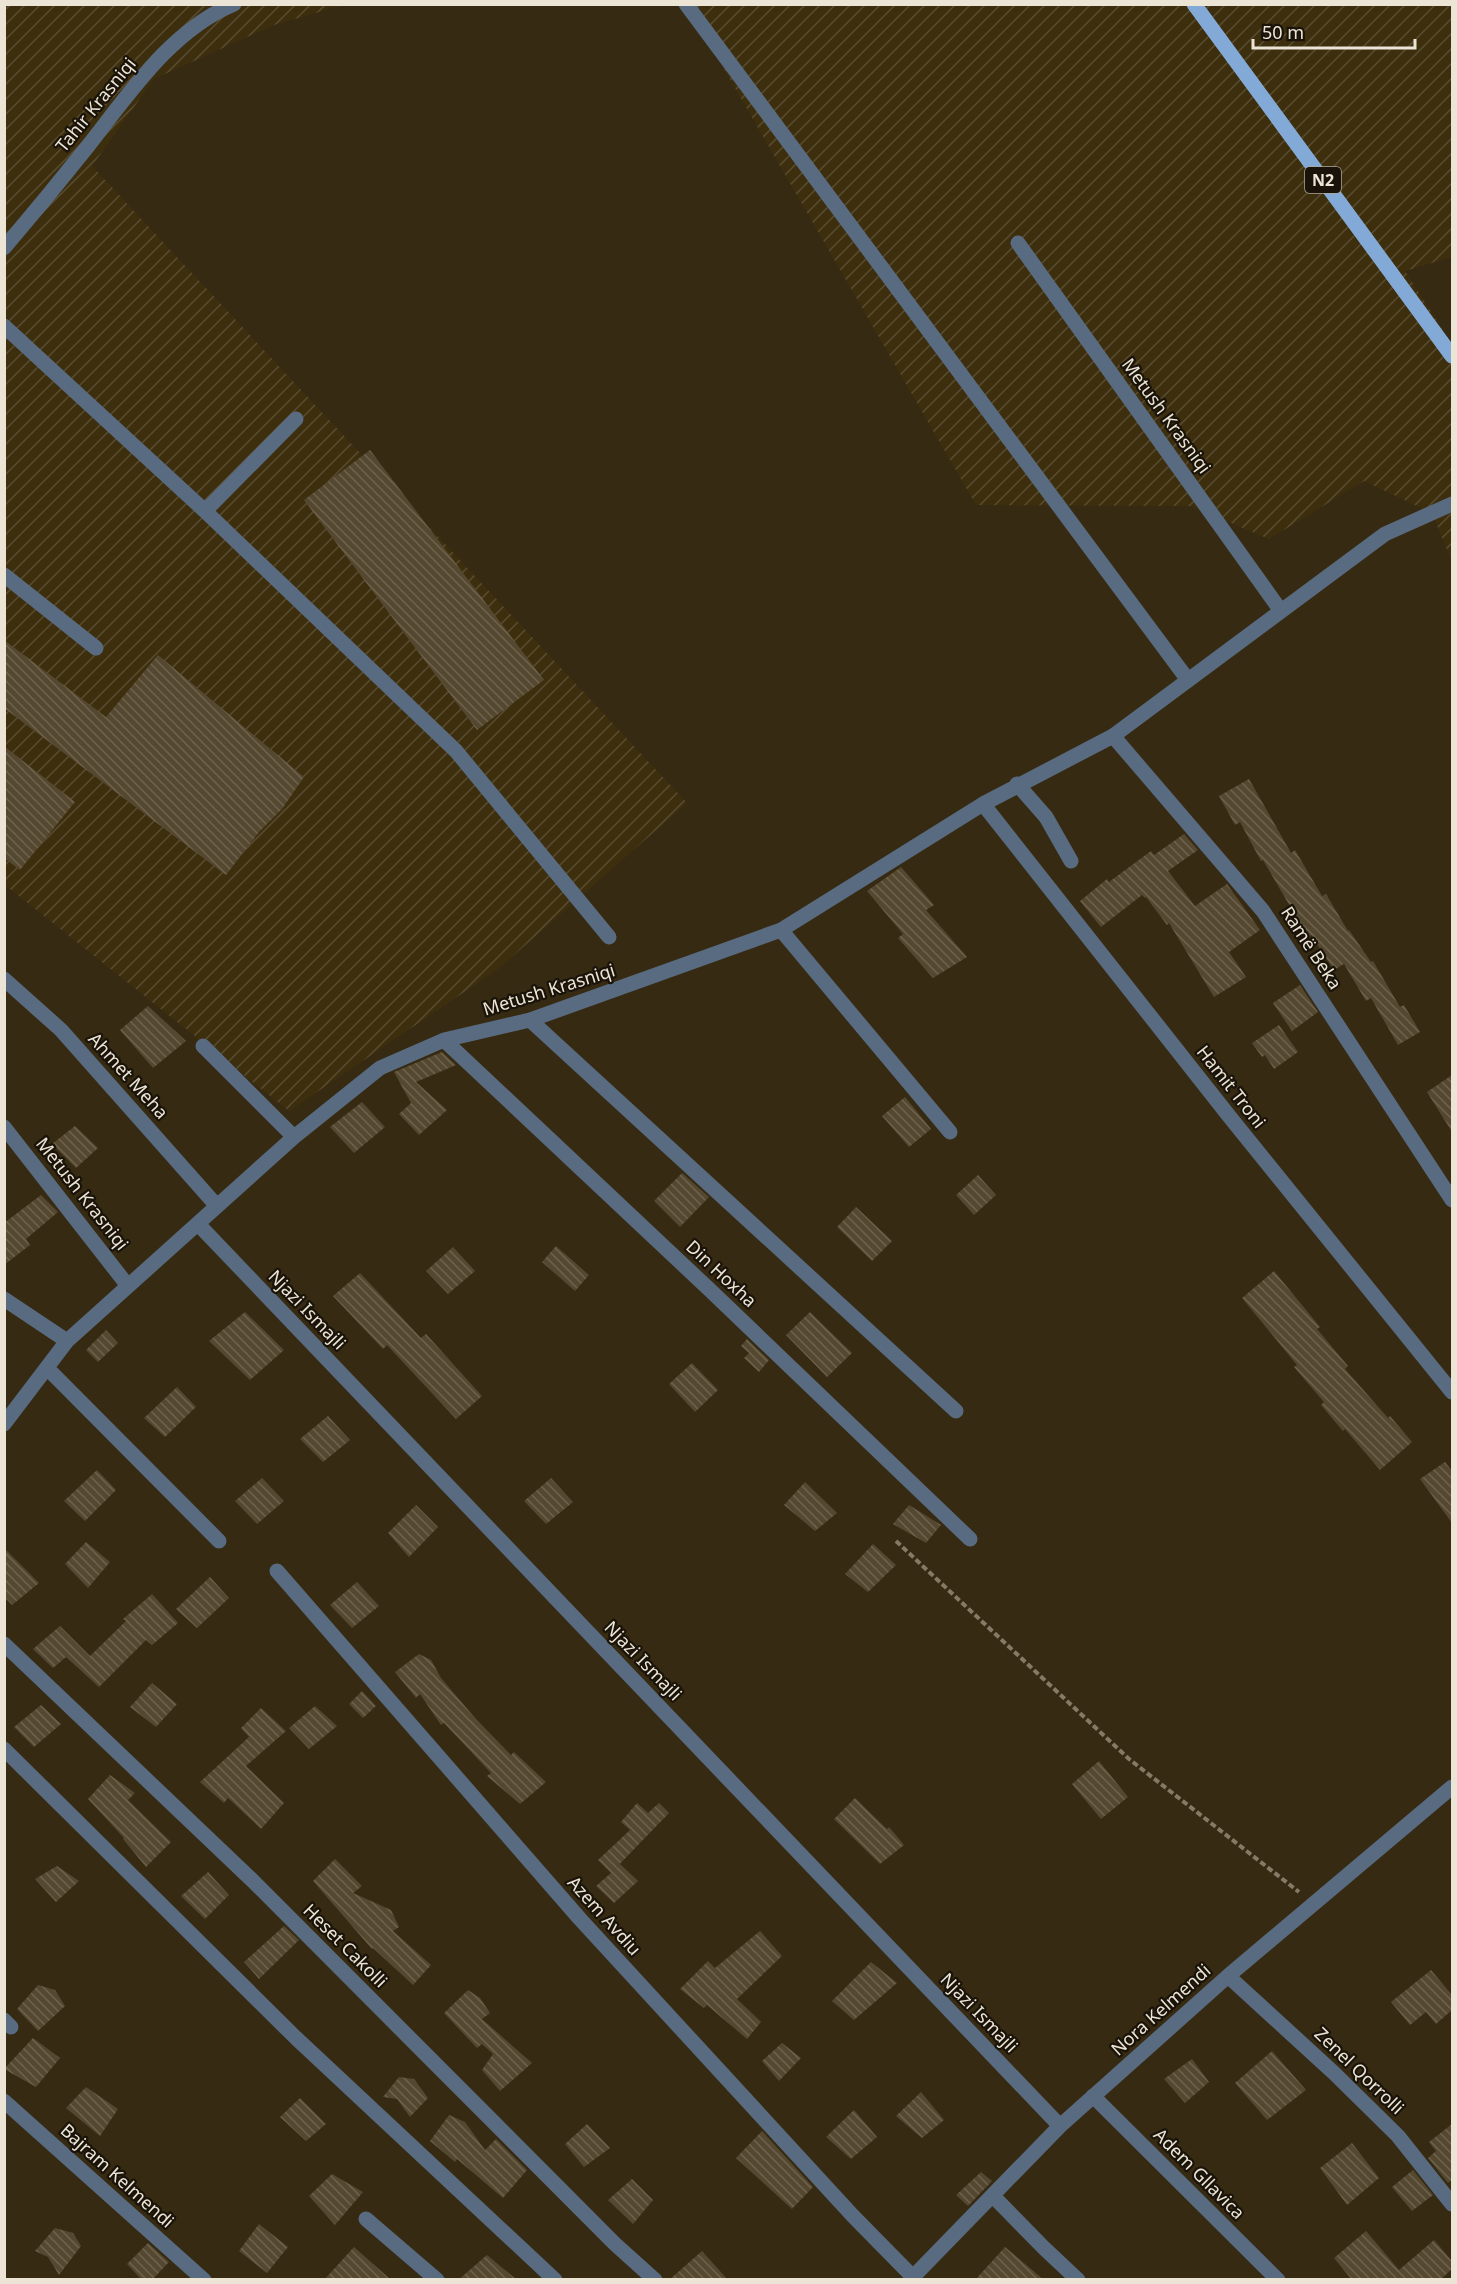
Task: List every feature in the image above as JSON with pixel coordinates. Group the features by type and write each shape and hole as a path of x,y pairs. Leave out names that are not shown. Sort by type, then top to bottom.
{"main road":[{"name":"N2","path":"1194,4 1452,357"}],"street":[{"name":"Tahir Krasniqi","path":"4,248 158,60 188,31 234,4"},
{"path":"686,4 1188,680"},
{"name":"Metush Krasniqi","path":"1018,243 1281,611"},
{"path":"4,326 206,511 456,752 609,936"},
{"path":"206,511 296,419"},
{"name":"Metush Krasniqi","path":"4,1424 67,1341 198,1224 216,1205 294,1137 380,1068 444,1040 530,1020 781,930 1017,784 1113,736 1385,534 1452,504"},
{"path":"4,575 96,648"},
{"name":"Ramë Beka","path":"1113,736 1263,911 1452,1200"},
{"path":"1017,784 1046,817 1071,861"},
{"name":"Hamit Troni","path":"983,804 1229,1116 1452,1392"},
{"path":"781,930 950,1132"},
{"name":"Ahmet Meha","path":"4,979 61,1029 216,1205"},
{"path":"530,1020 956,1410"},
{"name":"Din Hoxha","path":"444,1040 711,1291 969,1539"},
{"path":"203,1046 294,1137"},
{"name":"Metush Krasniqi","path":"4,1127 129,1286"},
{"name":"Njazi Ismajli","path":"198,1224 1060,2126"},
{"path":"4,1299 67,1341"},
{"path":"47,1368 219,1541"},
{"name":"Azem Avdiu","path":"277,1571 580,1919 912,2278"},
{"name":"Heset Cakolli","path":"4,1644 253,1881 615,2244 655,2280"},
{"path":"4,1749 296,2038 555,2280"},
{"name":"Nora Kelmendi","path":"912,2278 1060,2126 1228,1976 1452,1787"},
{"name":"Zenel Qorrolli","path":"1228,1976 1334,2073 1398,2136 1452,2204"},
{"name":"Adem Gllavica","path":"1093,2096 1278,2280"},
{"name":"Bajram Kelmendi","path":"4,2101 204,2280"},
{"path":"993,2196 1078,2280"},
{"path":"366,2219 437,2280"}],"path":[{"path":"896,1541 1129,1759 1314,1904"}],"shaded area":[{"path":"4,5 343,5 274,25 154,79 92,166 687,803 498,969 289,1111 5,885"},
{"path":"687,5 1452,5 1452,257 1405,271 1452,344 1452,562 1432,513 1364,481 1269,539 1191,506 976,505"}],"building":[{"path":"370,450 544,680 477,730 304,500"},
{"path":"4,640 106,717 158,655 304,777 282,809 259,832 226,875 4,708"},
{"path":"4,746 75,802 20,870 4,858"},
{"path":"1249,779 1291,853 1295,850 1322,896 1326,894 1348,931 1371,962 1373,961 1400,1007 1404,1005 1420,1032 1398,1045 1371,998 1366,1001 1344,964 1334,970 1311,935 1308,937 1240,822 1235,825 1219,796"},
{"path":"1184,834 1198,850 1168,871 1195,906 1227,884 1260,930 1229,952 1246,977 1214,997 1169,923 1167,925 1146,897 1142,895 1101,927 1080,901 1107,879 1109,882 1151,851 1154,855"},
{"path":"901,867 934,905 926,910 967,957 933,978 898,938 903,934 867,891"},
{"path":"1300,985 1318,1012 1292,1031 1273,1003"},
{"path":"148,1006 186,1041 153,1068 120,1030"},
{"path":"1279,1025 1298,1052 1274,1069 1265,1055 1262,1057 1252,1043"},
{"path":"442,1052 456,1065 416,1082 447,1110 419,1135 399,1114 411,1103 394,1072"},
{"path":"1452,1075 1452,1132 1427,1092"},
{"path":"905,1097 931,1129 909,1147 882,1116"},
{"path":"362,1102 385,1127 354,1153 330,1127"},
{"path":"75,1126 98,1148 76,1168 52,1144"},
{"path":"682,1173 709,1197 680,1227 654,1201"},
{"path":"978,1175 996,1195 974,1215 956,1195"},
{"path":"41,1195 58,1212 26,1239 30,1245 4,1265 4,1223"},
{"path":"856,1207 892,1241 872,1261 837,1227"},
{"path":"556,1246 589,1275 575,1291 542,1262"},
{"path":"453,1247 475,1271 448,1294 426,1271"},
{"path":"1274,1271 1320,1327 1317,1329 1348,1366 1345,1369 1412,1442 1380,1470 1321,1405 1324,1402 1294,1367 1297,1365 1242,1298"},
{"path":"360,1273 421,1338 426,1334 482,1396 456,1419 387,1345 383,1349 333,1296"},
{"path":"245,1312 284,1350 250,1380 209,1341"},
{"path":"810,1312 852,1353 827,1377 786,1335"},
{"path":"106,1330 118,1343 98,1362 86,1350"},
{"path":"747,1339 769,1360 759,1372 744,1358 749,1353 741,1346"},
{"path":"692,1363 718,1390 695,1412 669,1384"},
{"path":"177,1387 196,1407 165,1437 144,1418"},
{"path":"328,1416 350,1440 323,1462 300,1439"},
{"path":"1445,1462 1452,1471 1452,1523 1420,1479"},
{"path":"97,1470 116,1490 85,1521 64,1501"},
{"path":"262,1478 284,1501 257,1524 235,1501"},
{"path":"551,1478 573,1502 546,1524 524,1501"},
{"path":"805,1482 837,1513 815,1531 784,1505"},
{"path":"416,1505 438,1527 409,1557 388,1533"},
{"path":"909,1505 941,1525 926,1543 893,1524"},
{"path":"86,1542 110,1562 88,1588 65,1564"},
{"path":"873,1544 896,1565 868,1592 845,1574"},
{"path":"4,1548 39,1583 12,1605 4,1597"},
{"path":"210,1577 229,1598 197,1628 176,1609"},
{"path":"357,1582 379,1606 352,1628 330,1605"},
{"path":"152,1594 178,1623 152,1645 146,1640 99,1687 66,1657 53,1668 33,1649 60,1626 90,1656 126,1621 123,1619"},
{"path":"419,1654 431,1660 441,1678 511,1755 514,1752 546,1782 520,1804 487,1776 491,1773 444,1723 441,1725 420,1694 416,1698 395,1672"},
{"path":"152,1683 177,1704 156,1727 130,1707"},
{"path":"362,1691 376,1706 363,1718 349,1704"},
{"path":"41,1705 61,1724 34,1747 14,1727"},
{"path":"315,1706 337,1726 309,1749 289,1728"},
{"path":"261,1708 286,1731 246,1766 284,1803 261,1829 228,1798 224,1803 200,1782 249,1737 241,1728"},
{"path":"1099,1761 1128,1797 1101,1819 1072,1784"},
{"path":"110,1775 135,1793 128,1800 171,1842 146,1867 124,1838 88,1799"},
{"path":"855,1798 887,1829 889,1827 904,1845 880,1864 834,1819"},
{"path":"637,1803 648,1813 659,1803 669,1813 612,1872 620,1864 638,1881 614,1903 596,1886 611,1873 598,1860 630,1830 621,1822"},
{"path":"335,1859 362,1886 353,1893 391,1910 399,1927 393,1931 431,1965 413,1985 372,1949 313,1881"},
{"path":"57,1866 79,1881 56,1902 35,1879"},
{"path":"208,1872 229,1895 205,1919 181,1896"},
{"path":"284,1926 299,1940 259,1979 244,1962"},
{"path":"760,1931 782,1956 737,1999 761,2022 747,2039 707,2005 704,2008 680,1989 708,1961 715,1968"},
{"path":"871,1962 897,1983 854,2020 832,2001"},
{"path":"1431,1970 1452,1995 1452,2010 1436,2024 1426,2012 1410,2025 1391,2002"},
{"path":"38,1985 55,1990 65,2006 38,2031 17,2009"},
{"path":"468,1990 480,1998 490,2013 482,2019 532,2063 500,2091 482,2070 493,2054 482,2044 477,2048 444,2013"},
{"path":"33,2038 60,2058 36,2087 4,2069"},
{"path":"782,2043 801,2058 779,2081 762,2061"},
{"path":"1272,2051 1306,2090 1267,2120 1235,2083"},
{"path":"1192,2059 1209,2082 1185,2103 1164,2079"},
{"path":"399,2077 414,2079 428,2098 410,2117 397,2099 383,2097"},
{"path":"86,2087 118,2109 100,2136 66,2108"},
{"path":"921,2092 944,2120 922,2138 896,2116"},
{"path":"300,2098 326,2124 306,2141 280,2117"},
{"path":"854,2110 877,2137 851,2159 826,2137"},
{"path":"449,2115 465,2122 485,2150 496,2139 527,2170 503,2198 457,2159 455,2162 430,2141"},
{"path":"587,2124 610,2148 584,2167 565,2144"},
{"path":"1452,2124 1452,2180 1448,2183 1428,2158 1436,2151 1429,2142"},
{"path":"762,2131 813,2187 792,2209 736,2158"},
{"path":"1352,2143 1379,2178 1347,2205 1320,2168"},
{"path":"1413,2170 1433,2195 1412,2211 1392,2187"},
{"path":"981,2172 992,2181 968,2206 956,2195"},
{"path":"332,2174 363,2192 335,2225 309,2196"},
{"path":"632,2179 653,2200 633,2224 608,2200"},
{"path":"259,2224 288,2247 267,2273 239,2251"},
{"path":"55,2228 73,2233 81,2246 59,2275 48,2257 35,2251"},
{"path":"1366,2231 1399,2270 1434,2240 1452,2261 1452,2269 1440,2280 1352,2280 1334,2258"},
{"path":"148,2243 169,2262 152,2280 142,2280 127,2264"},
{"path":"354,2247 391,2280 324,2280"},
{"path":"1005,2247 1044,2280 975,2280"},
{"path":"702,2251 728,2280 669,2280"},
{"path":"487,2255 517,2280 458,2280"}]}
